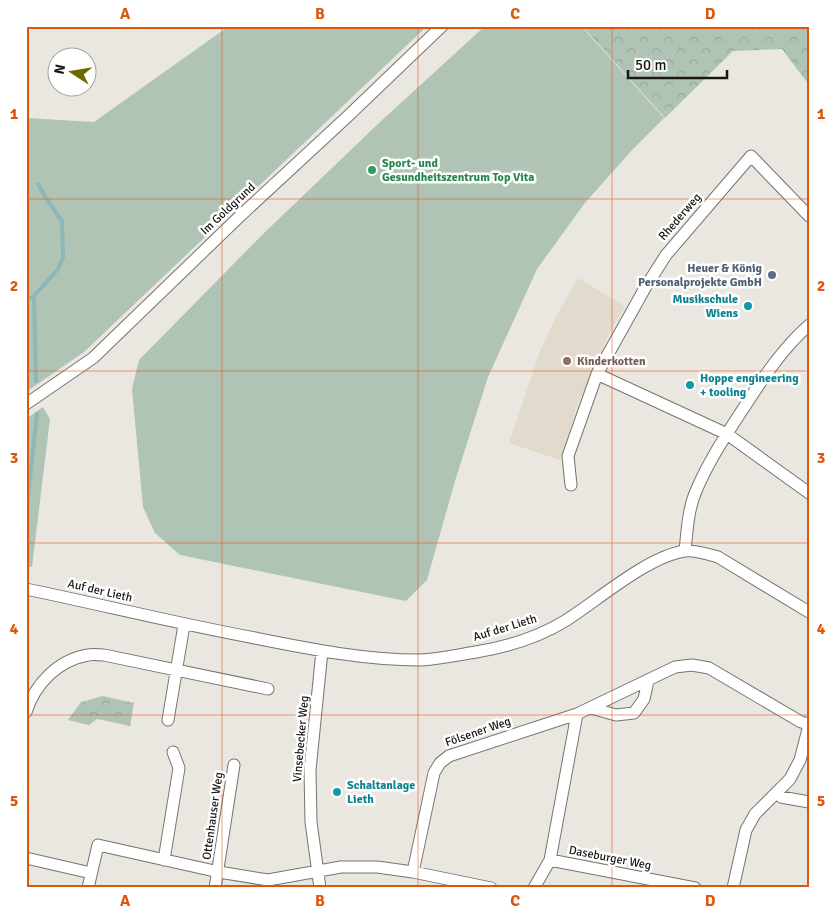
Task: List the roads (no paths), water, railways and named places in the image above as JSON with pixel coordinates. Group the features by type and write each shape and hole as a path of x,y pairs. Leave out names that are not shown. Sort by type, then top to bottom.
{"street":[{"name":"Im Goldgrund","path":"26,404 93,358 239,216 347,117 442,26"},
{"name":"Rhederweg","path":"570,485 568,456 597,374 645,288 666,255 751,156 809,216"},
{"path":"809,325 794,338 771,367 726,434 695,492 690,510 685,551 701,552 718,557 809,612"},
{"path":"597,374 726,434 809,493"},
{"name":"Auf der Lieth","path":"26,589 95,603 184,625 322,651 363,657 422,660 491,650 532,637 563,622 647,565 685,551"},
{"path":"168,720 184,625"},
{"name":"Vinsebecker Weg","path":"320,888 311,822 310,770 322,651"},
{"path":"26,712 31,698 44,679 64,664 88,655 104,655 268,689"},
{"name":"Fölsener Weg","path":"413,872 434,773 440,763 449,756 578,714 675,667 692,665 709,668 801,722 809,724"},
{"path":"591,708 616,716 634,713 644,699 648,681"},
{"path":"550,860 578,714"},
{"path":"733,888 746,830 755,814 790,778 800,760 809,724"},
{"path":"164,860 179,768 173,752"},
{"name":"Ottenhauser Weg","path":"219,872 234,765"},
{"path":"777,792 781,796 809,802"},
{"name":"Ottenhauser Weg","path":"91,873 98,845 219,872 268,880 318,870"},
{"path":"26,858 91,873 88,888"},
{"name":"Daseburger Weg","path":"534,888 550,860 695,888"},
{"path":"318,870 341,867 377,867 413,872 491,888"},
{"path":"215,888 219,872"}],"waterway":[{"path":"26,300 34,296 58,269 63,257 62,221 38,184"},
{"path":"34,296 36,381"},
{"path":"26,515 37,414"}],"place":[{"name":"Sport- und Gesundheitszentrum Top Vita","path":"372,170"},
{"name":"Heuer & König Personalprojekte GmbH","path":"772,275"},
{"name":"Musikschule Wiens","path":"748,306"},
{"name":"Kinderkotten","path":"567,361"},
{"name":"Hoppe engineering + tooling","path":"690,385"},
{"name":"Schaltanlage Lieth","path":"337,792"}]}
